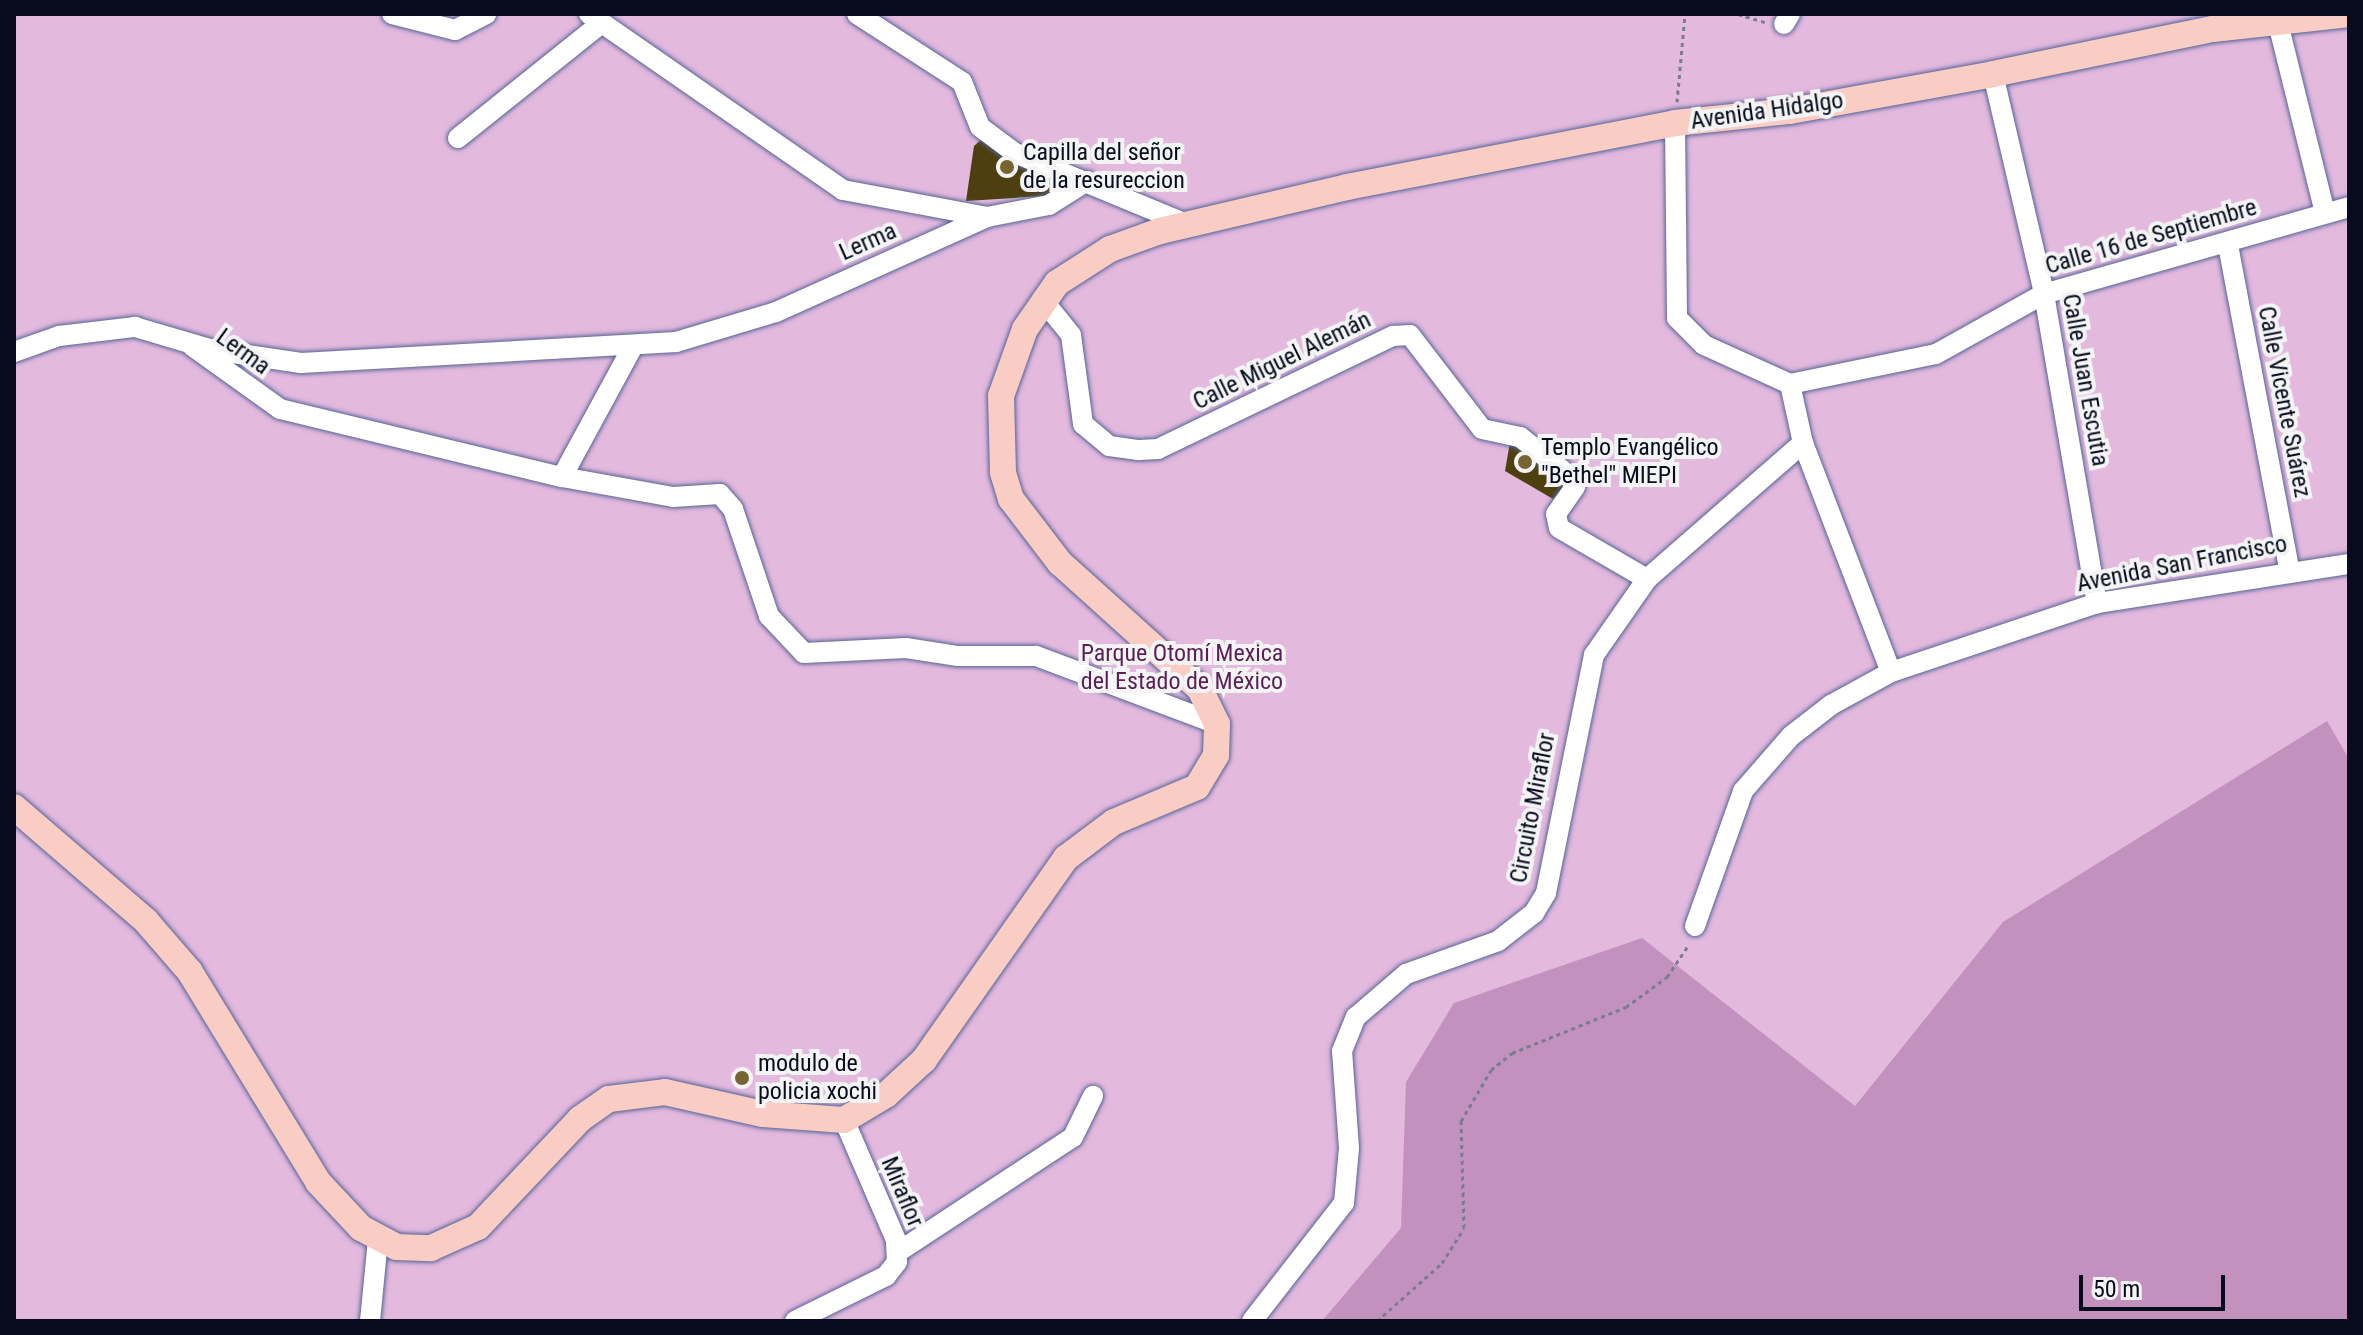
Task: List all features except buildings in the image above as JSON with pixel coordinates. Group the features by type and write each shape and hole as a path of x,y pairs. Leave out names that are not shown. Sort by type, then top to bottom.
{"main road":[{"name":"Avenida Hidalgo","path":"1042,299 1110,249 1189,225 1347,187 1675,123 1790,111 1993,74 2209,22 2349,14"},
{"path":"14,807 146,921 190,972 290,1143 341,1209 378,1240 411,1249 454,1241 505,1202 586,1114 627,1094 665,1092 763,1114 844,1120 886,1095 924,1060 1066,858 1107,826 1197,787 1216,755 1217,724 1200,689 1060,563 1011,499 1003,472 1001,396 1042,299"}],"street":[{"path":"392,14 455,30 486,14"},
{"path":"857,14 962,82 980,127 1015,153 1189,225"},
{"path":"458,138 594,19 843,190 987,217 1049,205 1087,181"},
{"path":"2277,19 2325,213"},
{"name":"Calle Juan Escutia","path":"1993,74 2044,294 2097,603"},
{"path":"1675,123 1677,318 1704,345 1790,384 1803,443 1891,672"},
{"name":"Calle 16 de Septiembre","path":"1790,384 1936,354 2044,294 2228,245 2349,207"},
{"name":"Lerma","path":"186,341 301,363 632,348 712,334 776,312 987,217"},
{"name":"Calle Vicente Suárez","path":"2228,245 2289,569"},
{"name":"Calle Miguel Alemán","path":"1042,299 1071,335 1083,424 1109,446 1139,450 1158,449 1393,336 1410,335 1482,429 1520,437 1570,476 1575,487 1556,514 1559,528 1647,579"},
{"path":"14,352 95,328 135,327 186,341"},
{"name":"Lerma","path":"186,341 280,409 640,493 720,494 733,509 769,616 804,653 878,648 1036,656 1217,724"},
{"path":"562,477 632,348"},
{"name":"Circuito Miraflor","path":"1252,1321 1344,1203 1349,1148 1342,1051 1356,1017 1406,974 1498,941 1534,913 1546,893 1586,679 1613,623 1647,579 1803,443"},
{"name":"Avenida San Francisco","path":"1695,926 1743,791 1757,772 1831,705 1891,672 2097,603 2289,569 2349,564"},
{"path":"898,1252 1073,1137 1093,1096"},
{"name":"Miraflor","path":"795,1321 886,1276 898,1252 844,1120"},
{"path":"370,1321 378,1240"}],"path":[{"path":"1675,123 1685,14"},
{"path":"1738,14 1787,19"},
{"path":"1377,1321 1442,1263 1464,1228 1459,1142 1472,1094 1512,1053 1626,1007 1667,977 1686,954 1695,926"}],"green space":[{"name":"Parque Otomí Mexica del Estado de México","path":"14,14 2349,14 2349,1321 14,1321"}],"shaded area":[{"path":"2327,721 2349,759 2349,1321 1322,1321 1401,1228 1406,1082 1454,1003 1642,938 1855,1106 2003,922"}],"place":[{"name":"Capilla del señor de la resureccion","path":"1007,167"},
{"name":"Templo Evangélico \"Bethel\" MIEPI","path":"1525,462"},
{"name":"modulo de policia xochi","path":"742,1078"}]}
